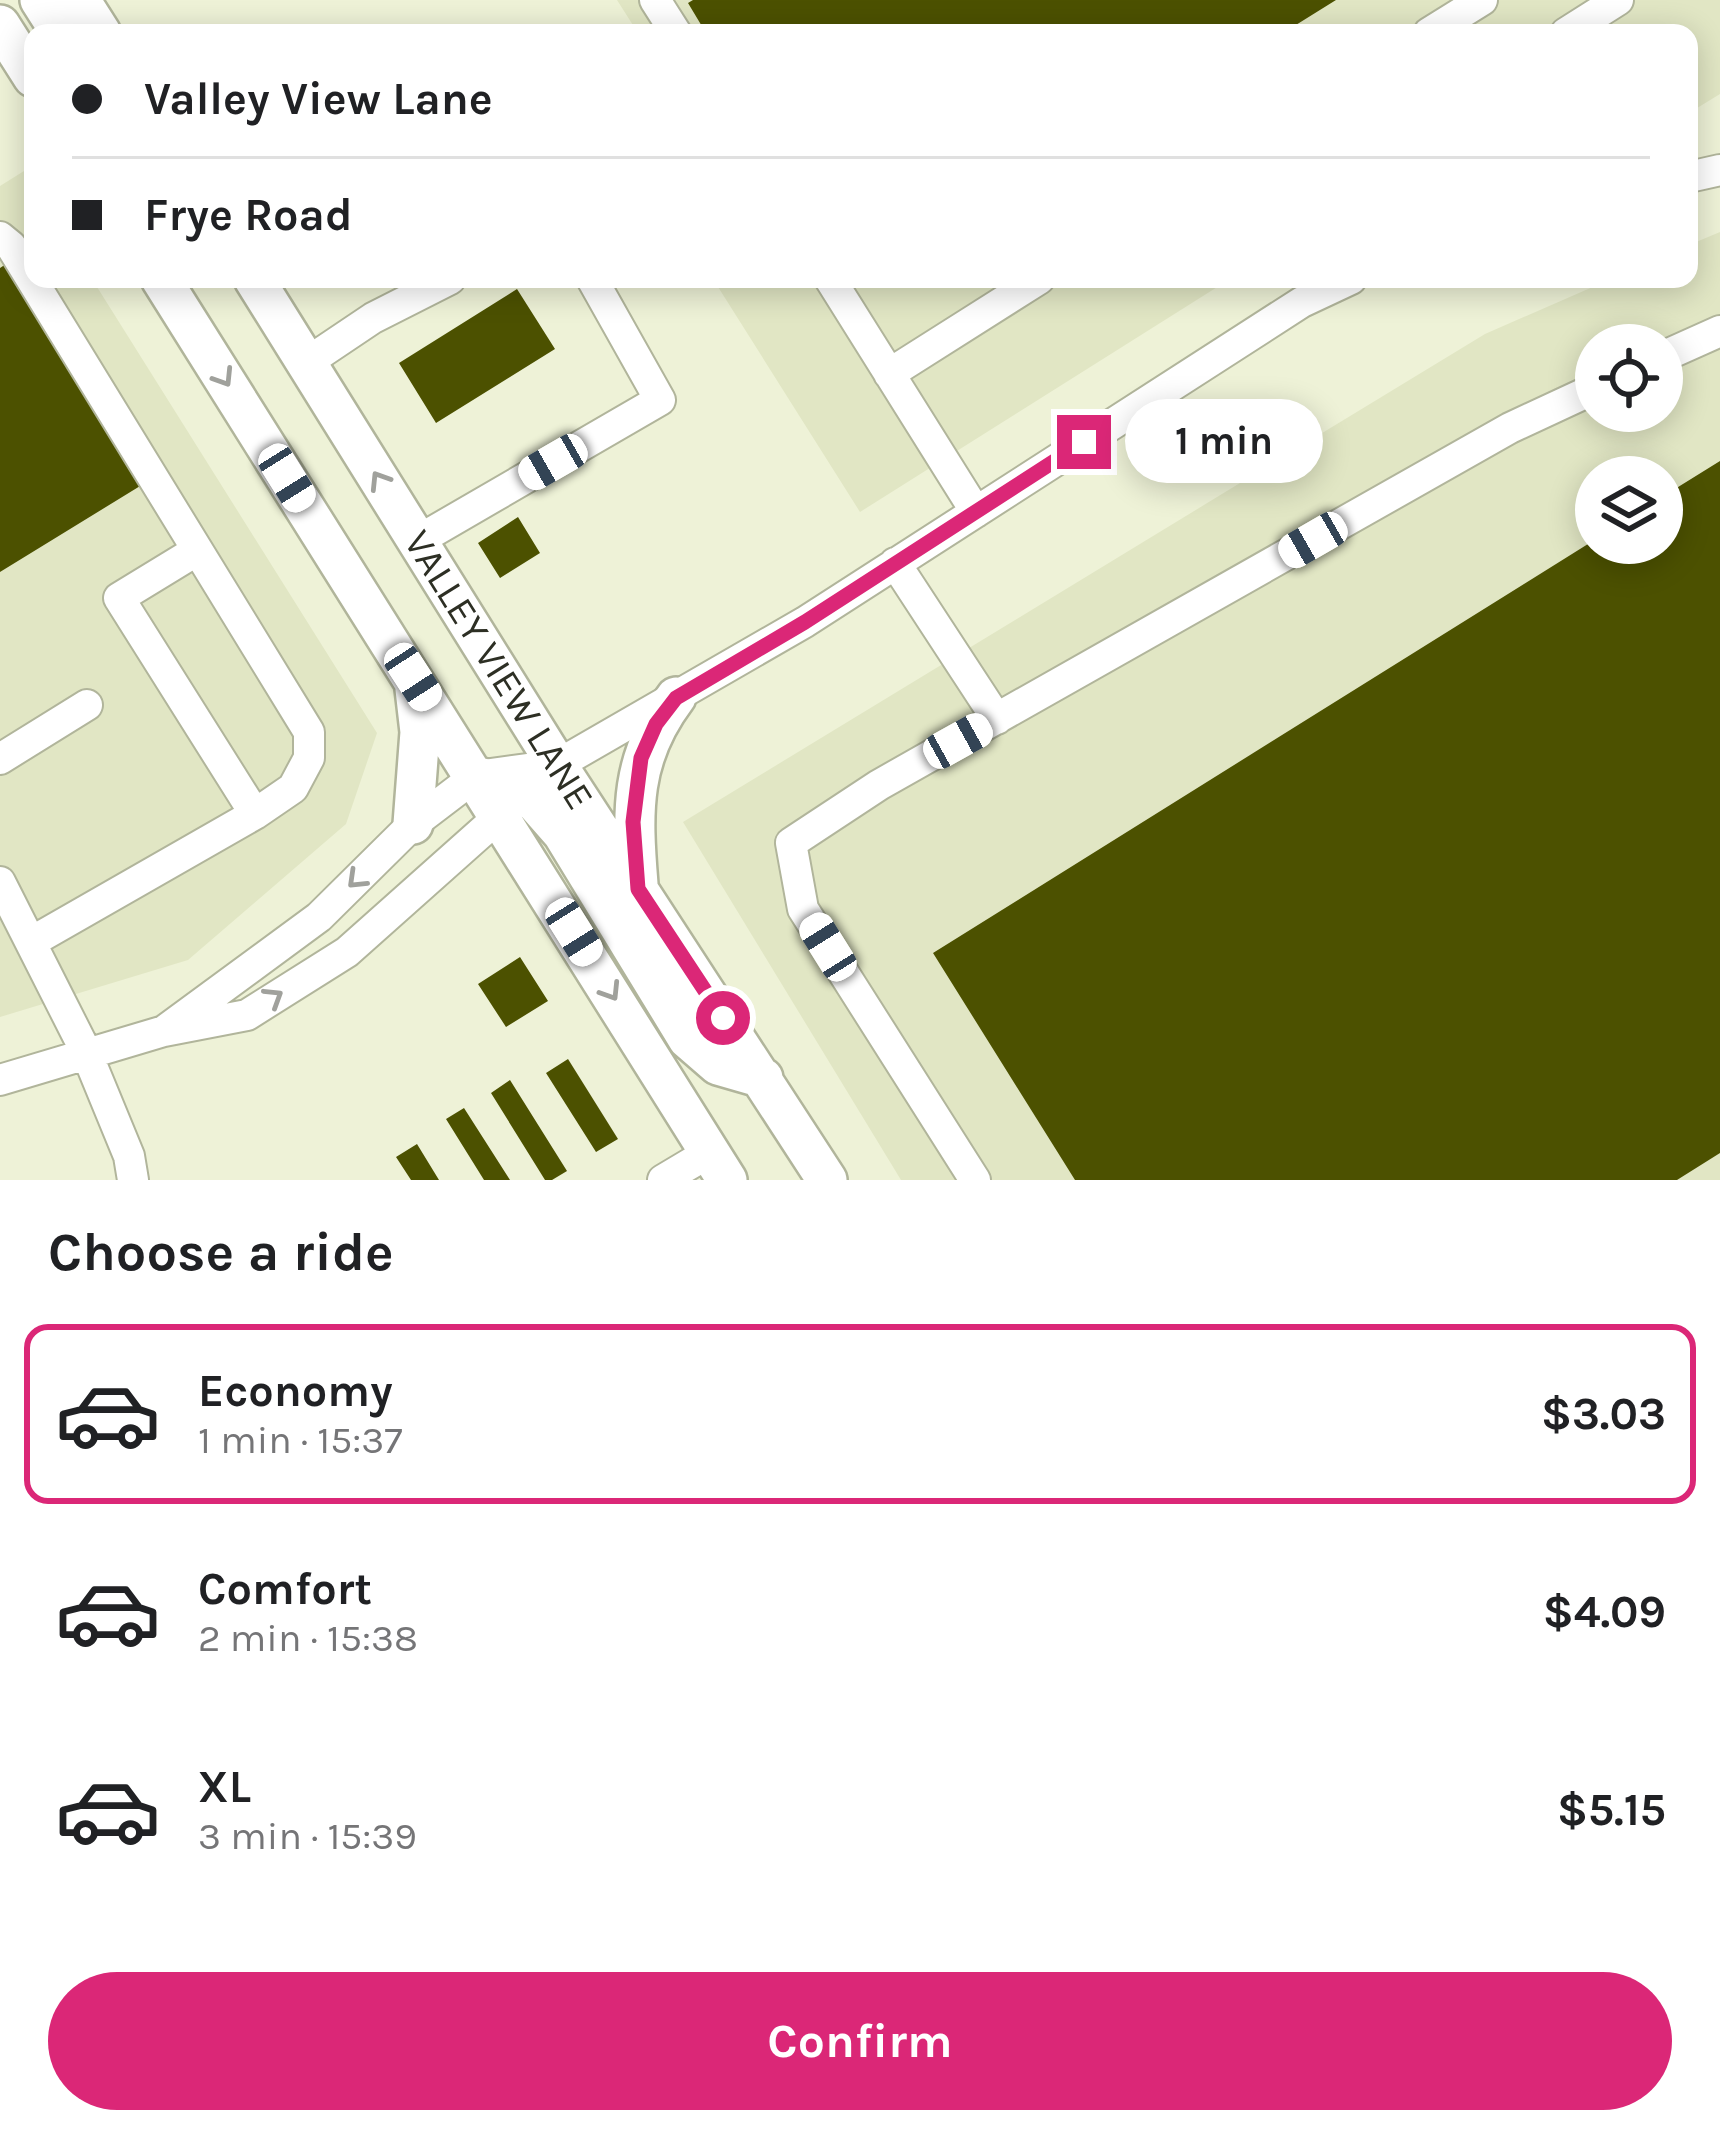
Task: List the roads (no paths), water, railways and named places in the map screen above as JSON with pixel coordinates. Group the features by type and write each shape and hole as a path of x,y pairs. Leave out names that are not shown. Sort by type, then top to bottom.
{"main road":[{"path":"0,25 24,63"},
{"name":"VALLEY VIEW LANE","path":"167,288 476,776 514,805 718,1166"},
{"name":"VALLEY VIEW LANE","path":"260,288 557,765 827,1180"},
{"path":"413,677 420,732 413,824"},
{"path":"638,889 633,822 641,758 656,724 676,698"},
{"path":"514,805 563,834 688,1040 718,1065 763,1078"}],"street":[{"path":"1443,24 1482,0"},
{"path":"1580,24 1618,0"},
{"path":"0,236 24,267"},
{"path":"33,941 255,814 293,788 310,758 309,732 36,288"},
{"path":"306,363 373,318 432,288"},
{"path":"418,541 660,400 597,288"},
{"path":"836,288 976,512"},
{"path":"889,374 1025,288"},
{"path":"0,1080 164,1031 247,1015 346,952 557,765 896,563 1302,302 1332,288"},
{"path":"1683,348 1720,331"},
{"path":"975,1180 803,909 791,843 879,785 1510,428 1575,398"},
{"path":"196,551 119,598 255,814"},
{"path":"896,563 997,719"},
{"path":"0,759 87,705"},
{"path":"164,1031 319,917 413,824 476,776 557,765"},
{"path":"0,882 86,1054 129,1156 133,1180"},
{"path":"664,1180 718,1166"}]}
